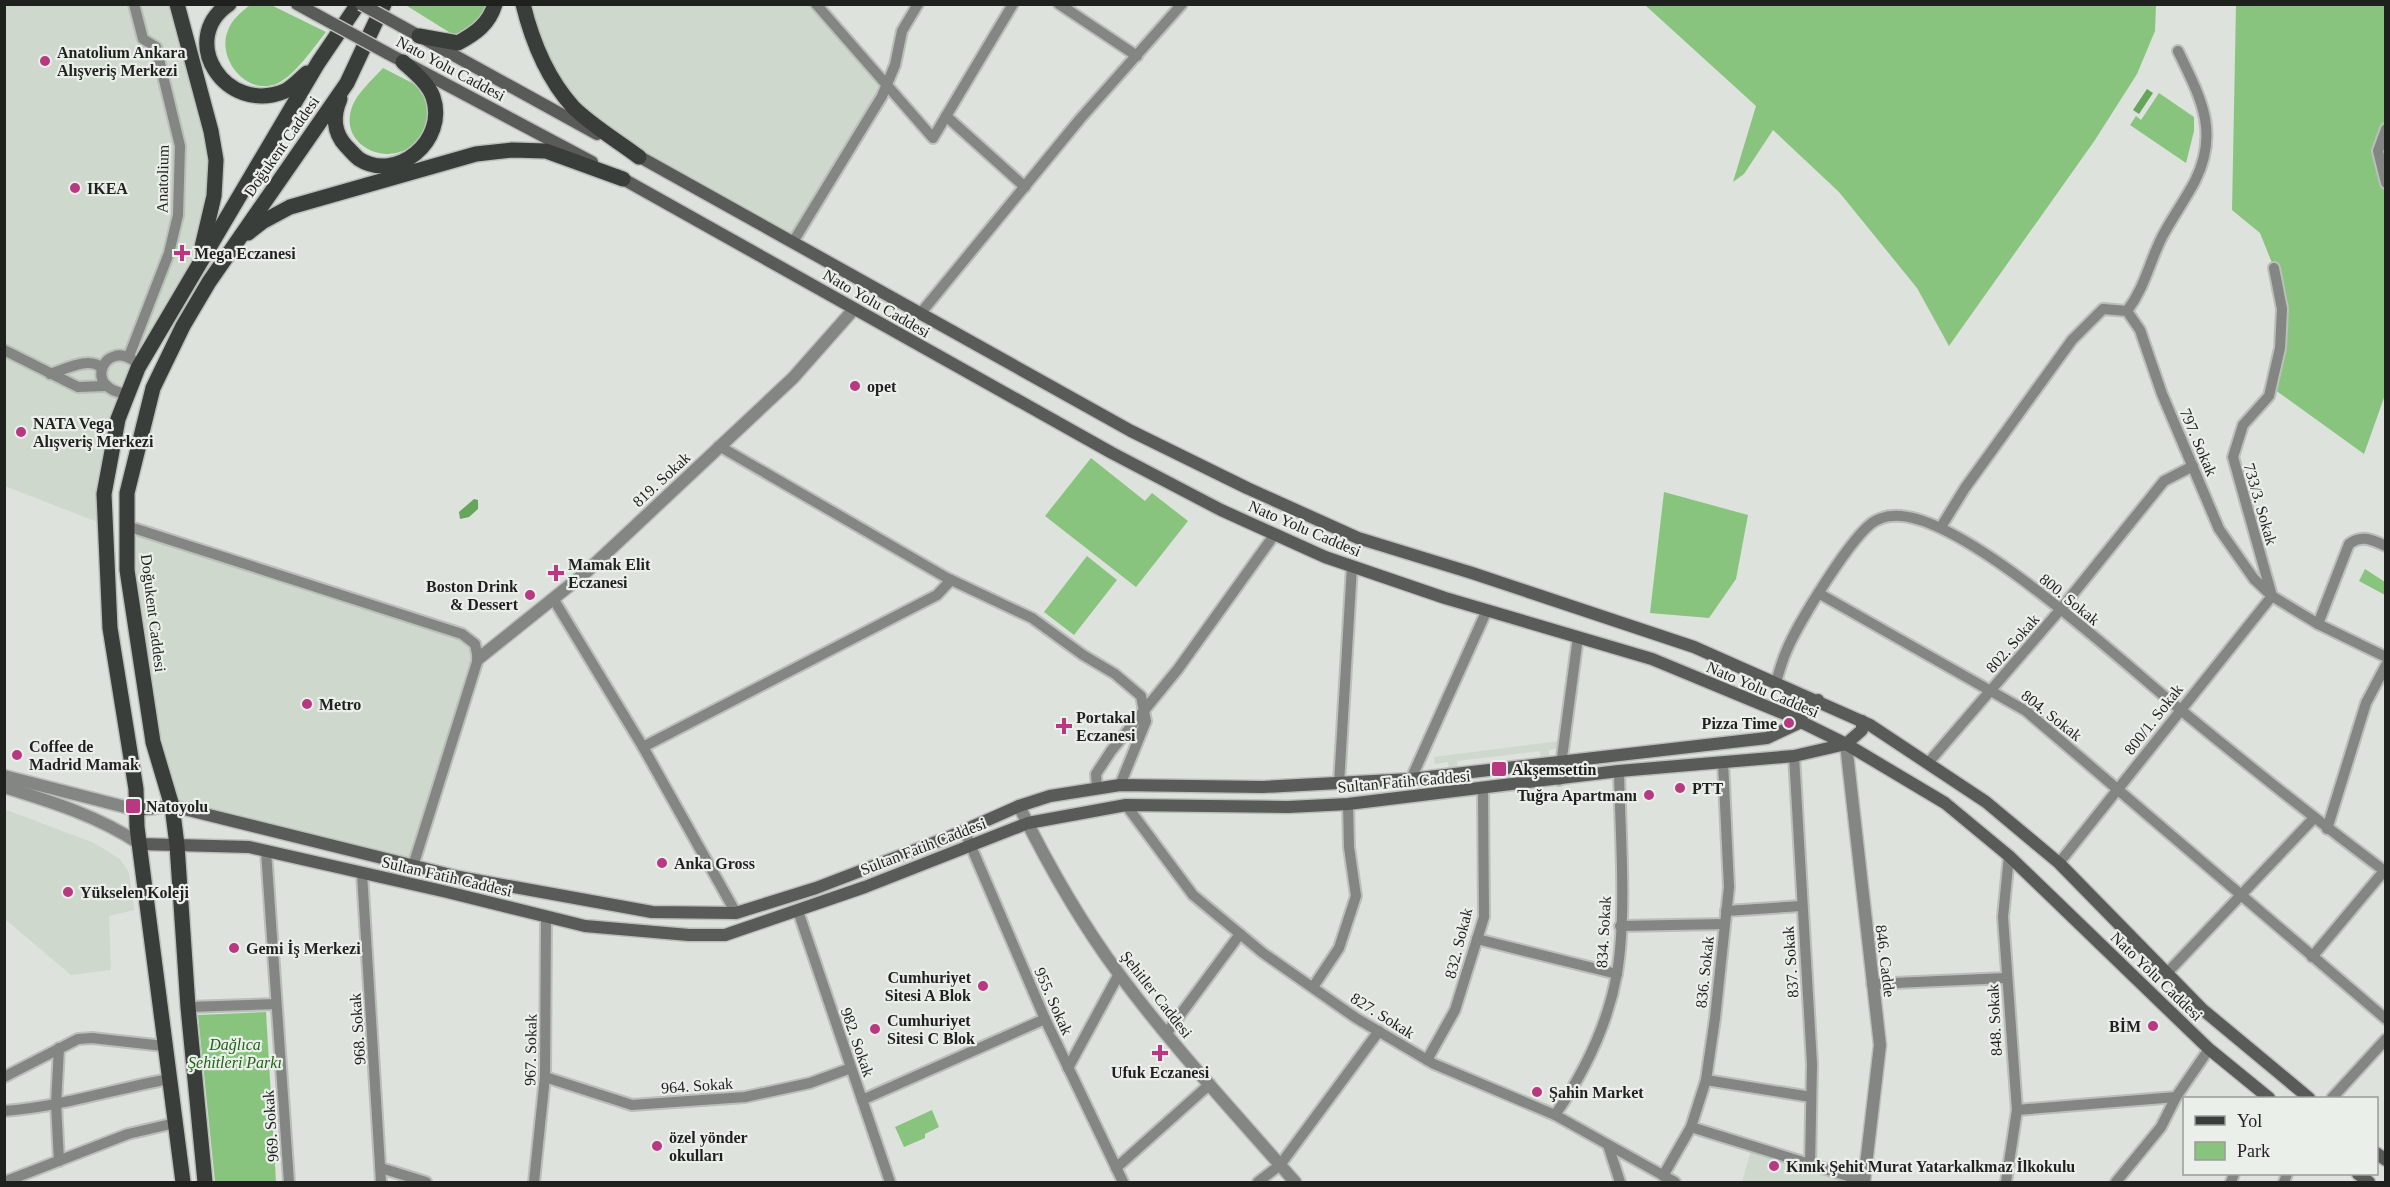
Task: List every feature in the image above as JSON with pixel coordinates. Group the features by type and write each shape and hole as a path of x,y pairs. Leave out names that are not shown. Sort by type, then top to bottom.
{"main road":[{"path":"177,4 211,131 216,160 214,196 196,268"},
{"path":"229,4 210,24 207,45 210,62 225,85 245,94 267,96 287,90 318,63"},
{"name":"Nato Yolu Caddesi","path":"297,4 623,178 1112,453 1221,510 1352,566 1487,610 1652,659 1801,722 1846,744 1945,803 2008,856 2209,1049 2268,1097"},
{"name":"Doğukent Caddesi","path":"183,1182 164,1046 140,844 136,789 110,628 104,494 118,419 128,394 134,361 196,268 318,63 359,4"},
{"name":"Nato Yolu Caddesi","path":"359,4 1131,431 1246,488 1358,538 1472,573 1694,647 1862,721 1986,802 2059,863 2232,1036 2308,1097"},
{"name":"Doğukent Caddesi","path":"205,1182 188,1007 177,844 172,806 153,742 127,570 127,494 153,388 183,326 209,282 346,83 384,4"},
{"path":"419,36 458,43 477,32 491,18 495,4"},
{"path":"523,4 532,41 551,75 573,106 639,157"},
{"path":"346,83 333,115 340,139 360,159 378,165 402,162 423,150 433,131 436,108 433,94 403,62"},
{"path":"209,282 238,241 262,222 290,207 476,154 512,150 546,151 623,178"},
{"name":"Sultan Fatih Caddesi","path":"137,810 172,806 413,866 652,912 736,913 816,888 1019,806 1050,796 1120,785 1263,787 1410,779 1767,738 1801,722 1801,714 1808,705 1818,700"},
{"path":"1846,744 1862,730 1862,721"},
{"name":"Sultan Fatih Caddesi","path":"140,844 249,847 585,926 689,935 725,935 798,911 1028,823 1126,805 1288,807 1348,804 1483,790 1619,771 1794,756 1846,744"}],"street":[{"name":"Anatolium","path":"134,4 143,39 156,47 180,146 178,215 169,253 134,361"},
{"path":"816,4 933,138 1013,4"},
{"path":"793,242 887,87 902,31 918,4"},
{"path":"1059,4 1137,56"},
{"path":"920,314 1182,4"},
{"path":"1941,527 1965,488 2072,340 2103,309 2127,311 2142,291 2158,246 2196,179 2207,151 2206,115 2178,51"},
{"path":"946,116 1025,187"},
{"path":"2385,129 2378,152 2385,183"},
{"name":"733/3. Sokak","path":"2272,596 2233,457 2243,425 2269,396 2280,348 2282,309 2274,268"},
{"name":"819. Sokak","path":"478,659 554,600 793,378 854,309"},
{"name":"797. Sokak","path":"2127,311 2140,330 2158,383 2219,529 2254,579 2272,596"},
{"path":"4,350 78,387 105,386"},
{"path":"128,394 113,392 105,386 101,376 102,368 106,361 117,355 134,361"},
{"path":"50,374 87,362 97,363 102,368"},
{"path":"719,446 951,580 1032,618 1083,655 1115,674 1142,696 1146,721 1120,785"},
{"name":"802. Sokak","path":"1928,763 2060,610 2164,481 2193,466"},
{"name":"800. Sokak","path":"1776,682 1785,652 1806,613 1854,540 1874,521 1891,516 1913,516 1941,527 2018,576 2327,829 2385,871"},
{"path":"128,526 462,634 475,644 478,659 413,866"},
{"path":"1097,789 1096,774 1111,750 1178,669 1275,534"},
{"path":"2318,624 2349,544 2362,538 2385,546"},
{"path":"1339,784 1352,566"},
{"path":"642,747 937,595 951,580"},
{"name":"804. Sokak","path":"1820,594 2026,711 2385,1019"},
{"path":"2272,596 2318,624 2385,657"},
{"name":"800/1. Sokak","path":"2059,863 2272,596"},
{"path":"554,600 642,747 736,913"},
{"path":"1410,779 1487,610"},
{"path":"1559,780 1578,638"},
{"path":"2327,829 2366,703 2385,665"},
{"name":"846. Cadde","path":"1846,744 1880,1045 1864,1182"},
{"name":"837. Sokak","path":"1794,756 1811,1053 1810,1166"},
{"name":"836. Sokak","path":"1663,1176 1691,1126 1706,1080 1729,887 1723,762"},
{"name":"834. Sokak","path":"1556,1115 1577,1083 1596,1041 1617,974 1620,926 1619,771"},
{"name":"Sultan Fatih Caddesi","path":"4,776 137,810"},
{"path":"4,787 64,806 117,829 140,844"},
{"name":"832. Sokak","path":"1427,1060 1455,1010 1484,917 1483,790"},
{"path":"1312,987 1339,948 1356,896 1349,847 1348,804"},
{"name":"827. Sokak","path":"1126,805 1193,895 1240,934 1312,987 1379,1032 1427,1060 1556,1115 1675,1182"},
{"name":"Şehitler Caddesi","path":"1019,806 1095,940 1119,974 1166,1034 1295,1182"},
{"path":"2168,972 2314,818"},
{"name":"955. Sokak","path":"963,830 1045,1019 1123,1182"},
{"name":"969. Sokak","path":"266,851 289,1182"},
{"name":"848. Sokak","path":"2006,1182 2017,1110 2003,917 2008,856"},
{"path":"2312,957 2385,871"},
{"name":"968. Sokak","path":"362,873 381,1182"},
{"path":"1726,911 1801,906"},
{"name":"982. Sokak","path":"798,911 890,1182"},
{"name":"967. Sokak","path":"534,1182 545,1077 546,917"},
{"path":"1620,926 1724,924"},
{"path":"1166,1034 1240,934"},
{"path":"1477,939 1617,974"},
{"path":"1068,1068 1119,974"},
{"path":"1872,984 2006,978"},
{"path":"188,1007 276,1004"},
{"path":"862,1100 1045,1019"},
{"path":"1258,1182 1280,1165 1379,1032"},
{"path":"4,1077 73,1041 92,1038 164,1046"},
{"path":"2333,1097 2385,1039"},
{"path":"59,1048 56,1104 59,1161"},
{"path":"2116,1182 2161,1127 2176,1097 2209,1049"},
{"name":"964. Sokak","path":"545,1077 632,1105 745,1097 810,1083 851,1068"},
{"path":"4,1111 56,1104 113,1089 169,1079"},
{"path":"1706,1080 1811,1097"},
{"path":"1116,1168 1210,1084"},
{"path":"2017,1110 2176,1097"},
{"path":"4,1182 128,1134 175,1123"},
{"path":"1691,1126 1864,1182"},
{"path":"1608,1145 1620,1182"},
{"path":"381,1168 426,1182"}],"shaded area":[{"path":"4,5 177,5 216,160 196,268 118,419 105,525 5,486"},
{"path":"523,5 816,5 887,87 793,242 639,157 573,106"},
{"path":"2147,89 2153,93 2139,114 2133,110"},
{"path":"474,499 478,500 478,509 469,517 460,519 459,512"},
{"path":"127,526 462,634 475,644 478,659 413,866 172,806 153,742"},
{"path":"1560,741 1560,748 1549,750 1549,759 1568,766 1564,769 1550,769 1552,779 1564,778 1564,785 1439,800 1439,794 1451,792 1448,762 1435,764 1434,757","holes":["1540,751 1543,780 1460,791 1459,780 1467,779 1466,770 1458,771 1457,761"]},
{"name":"Yükselen Koleji","path":"4,809 94,843 120,859 129,873 134,910 109,916 111,970 71,975 5,919"},
{"name":"Kınık Şehit Murat Yatarkalkmaz İlkokulu","path":"1751,1151 1851,1181 1851,1182 1742,1182"}],"green space":[{"path":"404,4 489,5 486,16 467,33 452,34"},
{"path":"2156,4 2155,31 2137,74 2095,140 1949,346 1917,288 1839,192 1773,130 1744,174 1733,182 1756,106 1645,5"},
{"path":"250,5 271,5 326,32 297,67 278,83 267,86 246,81 231,65 227,55 225,44 229,28 236,17"},
{"path":"2236,5 2385,5 2385,395 2364,454 2271,387 2280,348 2274,268 2260,233 2232,210"},
{"path":"383,68 422,88 430,109 424,129 414,144 401,152 388,154 374,152 362,145 354,135 350,122 352,107 358,97"},
{"path":"2159,93 2194,117 2194,131 2186,163 2130,125 2136,116 2141,120"},
{"path":"1091,458 1145,501 1152,493 1188,521 1136,587 1045,516"},
{"path":"1664,492 1748,515 1736,579 1709,618 1650,613"},
{"path":"1087,556 1117,580 1074,635 1044,612"},
{"path":"2365,569 2385,582 2385,595 2359,581"},
{"name":"Dağlıca Şehitleri Parkı","path":"266,1012 276,1182 215,1182 198,1015"},
{"path":"932,1110 939,1127 925,1134 925,1138 904,1147 895,1127"}],"place":[{"name":"Anatolium Ankara Alışveriş Merkezi","path":"45,61"},
{"name":"IKEA","path":"75,188"},
{"name":"Mega Eczanesi","path":"182,253"},
{"name":"opet","path":"855,386"},
{"name":"NATA Vega Alışveriş Merkezi","path":"21,432"},
{"name":"Mamak Elit Eczanesi","path":"556,573"},
{"name":"Boston Drink & Dessert","path":"530,595"},
{"name":"Metro","path":"307,704"},
{"name":"Pizza Time","path":"1789,723"},
{"name":"Portakal Eczanesi","path":"1064,726"},
{"name":"Coffee de Madrid Mamak","path":"17,755"},
{"name":"Akşemsettin","path":"1499,769"},
{"name":"PTT","path":"1680,788"},
{"name":"Tuğra Apartmanı","path":"1649,795"},
{"name":"Natoyolu","path":"133,806"},
{"name":"Anka Gross","path":"662,863"},
{"name":"Yükselen Koleji","path":"68,892"},
{"name":"Gemi İş Merkezi","path":"234,948"},
{"name":"Cumhuriyet Sitesi A Blok","path":"983,986"},
{"name":"BİM","path":"2153,1026"},
{"name":"Cumhuriyet Sitesi C Blok","path":"875,1029"},
{"name":"Ufuk Eczanesi","path":"1160,1053"},
{"name":"Şahin Market","path":"1537,1092"},
{"name":"özel yönder okulları","path":"657,1146"},
{"name":"Kınık Şehit Murat Yatarkalkmaz İlkokulu","path":"1774,1166"}]}
